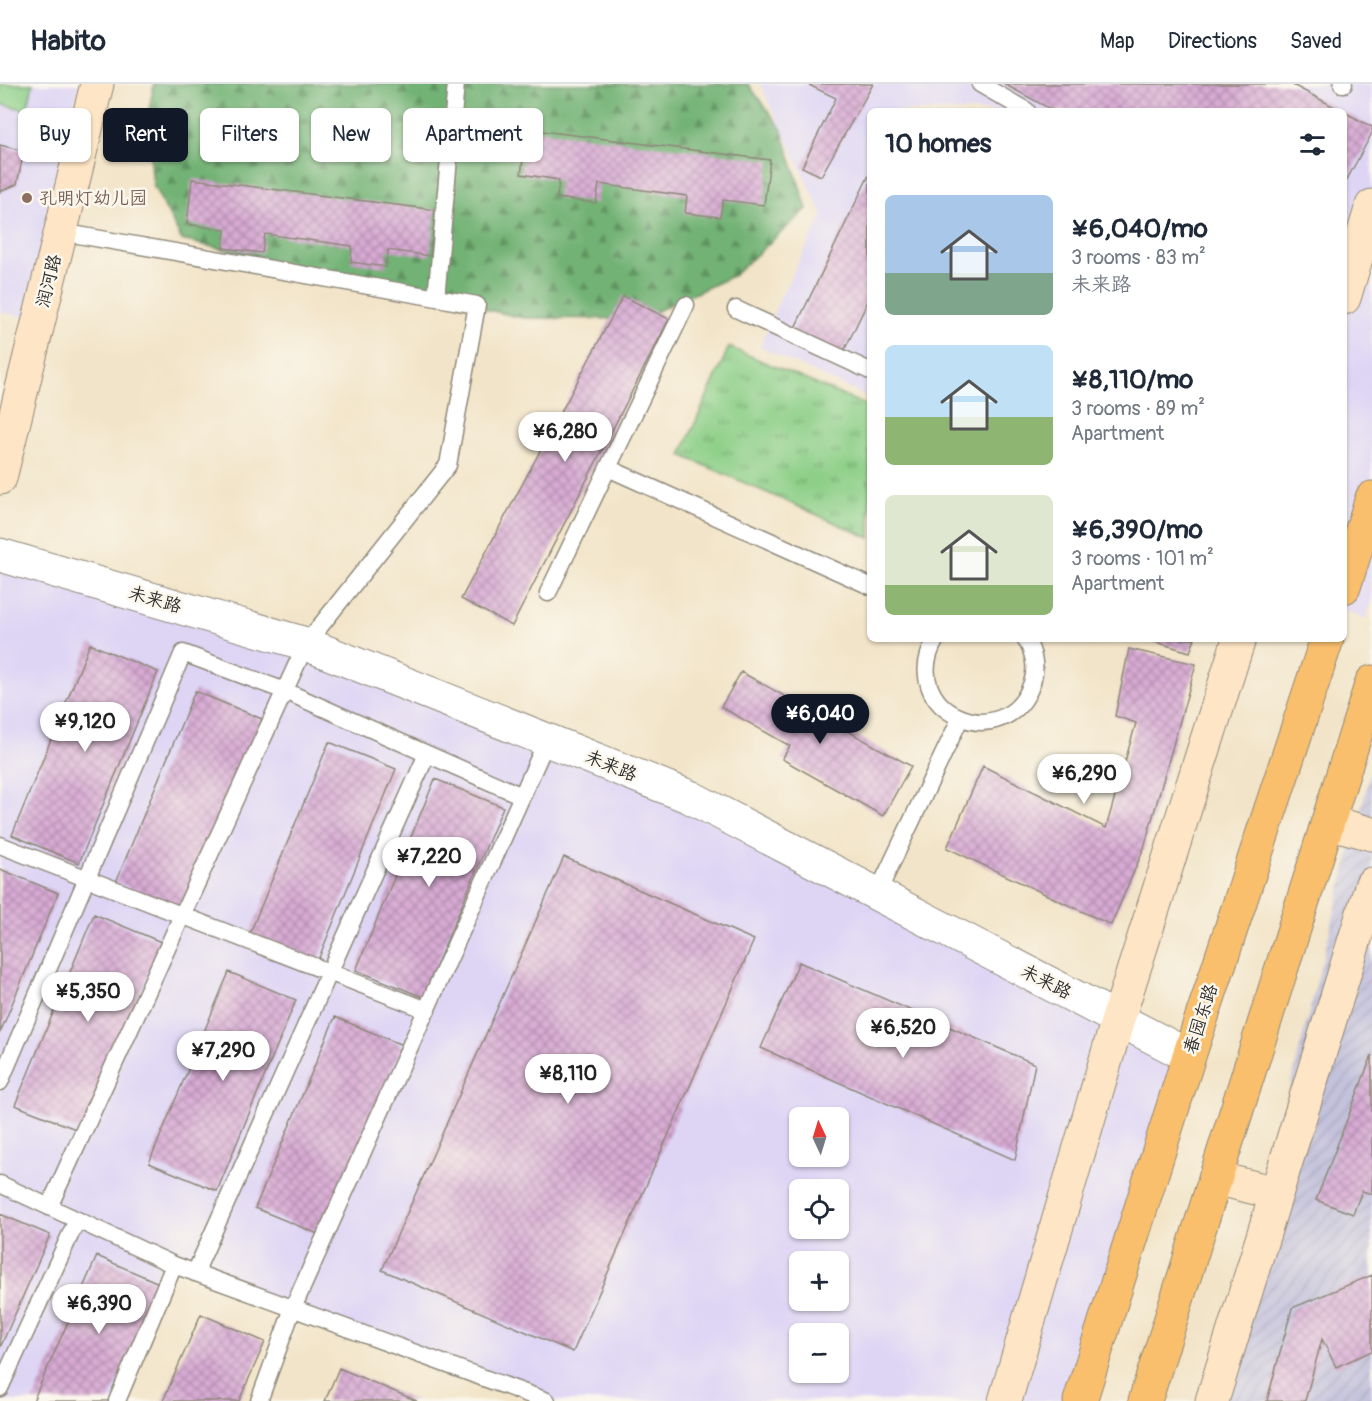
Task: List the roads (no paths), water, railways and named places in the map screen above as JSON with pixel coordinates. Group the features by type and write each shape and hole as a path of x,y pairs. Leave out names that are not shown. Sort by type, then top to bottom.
{"main road":[{"path":"1347,577 1372,498"},
{"name":"春园东路","path":"1080,1401 1189,1056 1326,642"},
{"path":"1145,1401 1372,682"}],"street":[{"name":"润河路","path":"1,469 97,84"},
{"path":"1347,286 1372,206"},
{"name":"未来路","path":"0,555 306,644 690,798 1189,1056"},
{"path":"1005,1401 1118,1019 1238,642"},
{"path":"1328,822 1372,834"},
{"path":"1212,1401 1372,884"},
{"path":"1215,1178 1276,1192"}],"lane":[{"path":"436,298 456,84"},
{"path":"980,84 1022,108"},
{"path":"49,1207 306,644 448,465 477,305 61,232"},
{"path":"548,593 686,304"},
{"path":"736,309 867,370"},
{"path":"608,468 867,585"},
{"path":"935,642 926,665 927,682 934,698 945,710 960,719 979,723 997,720 1014,712 1027,698 1034,680 1035,661 1026,642"},
{"path":"0,1082 183,654 285,691 522,796"},
{"path":"876,894 960,719"},
{"path":"259,1401 293,1308 547,740"},
{"path":"195,1273 427,754"},
{"path":"0,844 426,1010"},
{"path":"0,1184 195,1273 548,1401"},
{"path":"0,1388 77,1220"},
{"path":"117,1401 174,1264"}],"place":[{"name":"孔明灯幼儿园","path":"27,198"}]}
